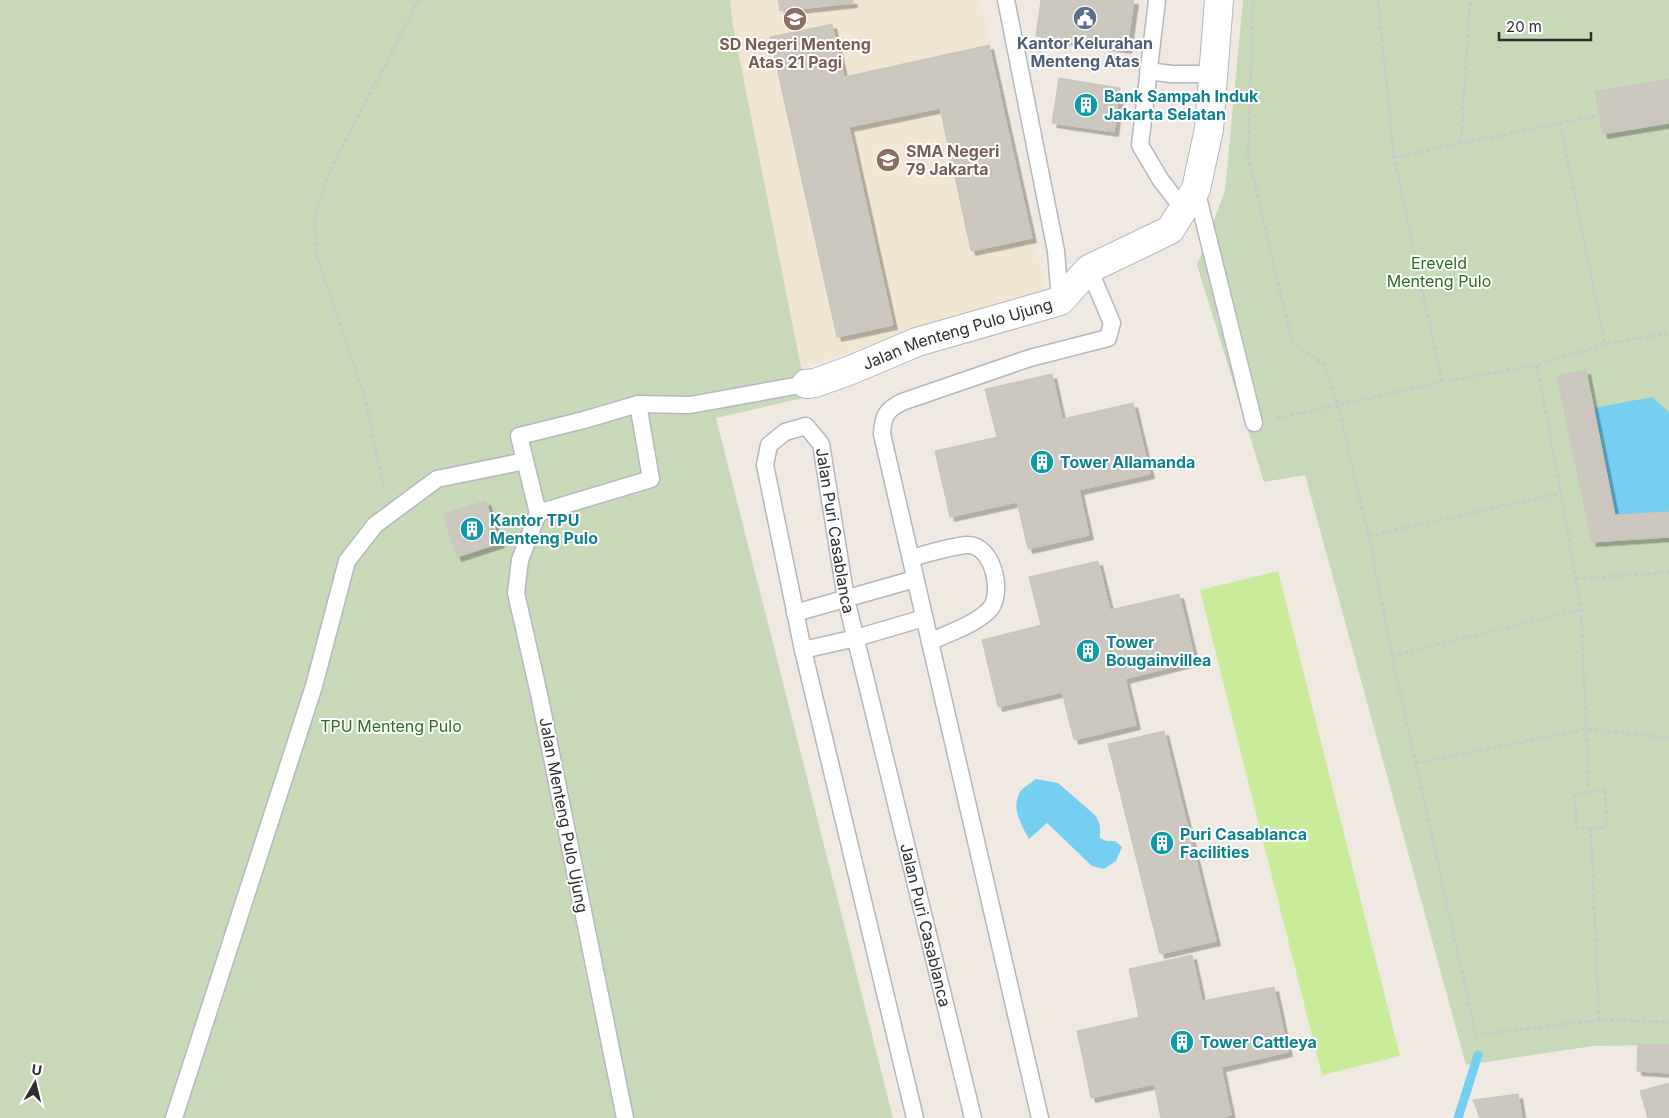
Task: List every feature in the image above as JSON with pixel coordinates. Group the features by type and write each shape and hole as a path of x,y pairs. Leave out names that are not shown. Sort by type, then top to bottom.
{"street":[{"name":"Jalan Menteng Pulo Ujung","path":"806,384 815,383 851,370 917,342 1060,301 1089,268 1170,230 1190,199 1209,129 1219,0"}],"lane":[{"path":"1006,0 1056,251 1060,301"},
{"path":"1157,0 1140,145 1160,179 1190,199 1254,423"},
{"path":"1148,71 1171,74 1213,74"},
{"path":"1040,1118 882,434 883,420 891,408 902,402 1030,358 1108,338 1112,323 1089,268"},
{"name":"Jalan Menteng Pulo Ujung","path":"625,1118 543,713 516,593 520,560 538,514 519,436 638,404 690,404 806,384"},
{"path":"538,514 652,479 638,404"},
{"name":"Jalan Puri Casablanca","path":"915,1118 803,650 765,465 769,445 785,432 806,426 820,444 846,599 973,1118"},
{"path":"174,1118 314,686 347,561 375,525 438,479 525,461"},
{"path":"911,558 968,545 983,551 991,562 996,586 992,607 978,619 930,642"},
{"path":"795,613 915,579"},
{"path":"803,650 856,638 924,618"}],"path":[{"path":"390,514 364,394 315,251 315,214 331,168 419,0"},
{"path":"1253,0 1248,155 1292,342 1325,366 1338,406 1369,536 1392,656 1476,1035 1599,1020 1669,1022"},
{"path":"1378,0 1394,157 1442,382"},
{"path":"1460,142 1470,0"},
{"path":"1394,157 1460,142 1669,101"},
{"path":"1560,122 1605,344"},
{"path":"1281,418 1442,382 1537,365 1605,344 1669,333"},
{"path":"1537,365 1581,609 1589,792"},
{"path":"1369,536 1561,493"},
{"path":"1576,579 1669,572"},
{"path":"1392,656 1581,609"},
{"path":"1416,763 1586,729 1669,738"},
{"path":"1605,791 1608,827 1591,828 1576,829 1574,793 1605,791"},
{"path":"1591,828 1599,1020"}],"shaded area":[{"name":"SMA Negeri 79 Jakarta","path":"730,0 981,0 1047,293 801,366 733,26"}],"green space":[{"name":"TPU Menteng Pulo","path":"0,0 730,0 733,26 807,397 716,418 893,1118 0,1118"},
{"name":"Ereveld Menteng Pulo","path":"1243,0 1669,0 1669,1045 1593,1046 1466,1065 1305,475 1264,482 1197,265 1225,191"},
{"path":"1278,571 1400,1056 1322,1075 1200,590"}],"water":[{"path":"1652,397 1669,412 1669,512 1615,515 1594,408"},
{"path":"1036,779 1058,783 1096,816 1100,826 1100,838 1106,841 1115,841 1122,847 1116,861 1104,869 1092,866 1047,823 1029,839 1018,816 1016,804 1021,790"}],"building":[{"path":"778,0 853,0 853,3 780,11"},
{"name":"Kantor Kelurahan Menteng Atas","path":"1041,0 1134,0 1127,49 1036,36"},
{"path":"832,24 844,77 989,45 1032,238 971,251 940,108 849,127 893,325 837,337 770,37"},
{"name":"Bank Sampah Induk Jakarta Selatan","path":"1059,78 1120,88 1114,132 1052,123"},
{"path":"1669,79 1669,123 1603,134 1595,92"},
{"path":"1586,370 1615,515 1669,512 1669,537 1592,542 1557,376"},
{"name":"Tower Allamanda","path":"1052,374 1062,419 1133,403 1150,474 1079,490 1089,535 1028,549 1017,502 950,517 935,451 997,437 985,389"},
{"name":"Kantor TPU Menteng Pulo","path":"486,501 500,543 457,557 443,514"},
{"name":"Tower Bougainvillea","path":"1098,561 1110,610 1179,594 1195,661 1125,679 1136,725 1074,740 1062,692 998,707 982,640 1041,625 1029,577"},
{"name":"Puri Casablanca Facilities","path":"1164,731 1216,941 1160,954 1108,744"},
{"name":"Tower Cattleya","path":"1192,955 1202,1001 1274,987 1288,1052 1221,1067 1231,1115 1218,1118 1161,1118 1154,1084 1091,1098 1077,1031 1139,1017 1129,969"},
{"path":"1638,1044 1669,1045 1669,1073 1637,1071"},
{"path":"1669,1083 1669,1118 1648,1118 1640,1091"},
{"path":"1518,1094 1522,1118 1480,1118 1473,1100"}],"waterway":[{"path":"1458,1118 1478,1055"}],"place":[{"name":"Kantor Kelurahan Menteng Atas","path":"1085,18"},
{"name":"SD Negeri Menteng Atas 21 Pagi","path":"795,19"},
{"name":"Bank Sampah Induk Jakarta Selatan","path":"1086,105"},
{"name":"SMA Negeri 79 Jakarta","path":"888,160"},
{"name":"Tower Allamanda","path":"1042,462"},
{"name":"Kantor TPU Menteng Pulo","path":"472,529"},
{"name":"Tower Bougainvillea","path":"1088,651"},
{"name":"Puri Casablanca Facilities","path":"1162,843"},
{"name":"Tower Cattleya","path":"1182,1042"}]}
